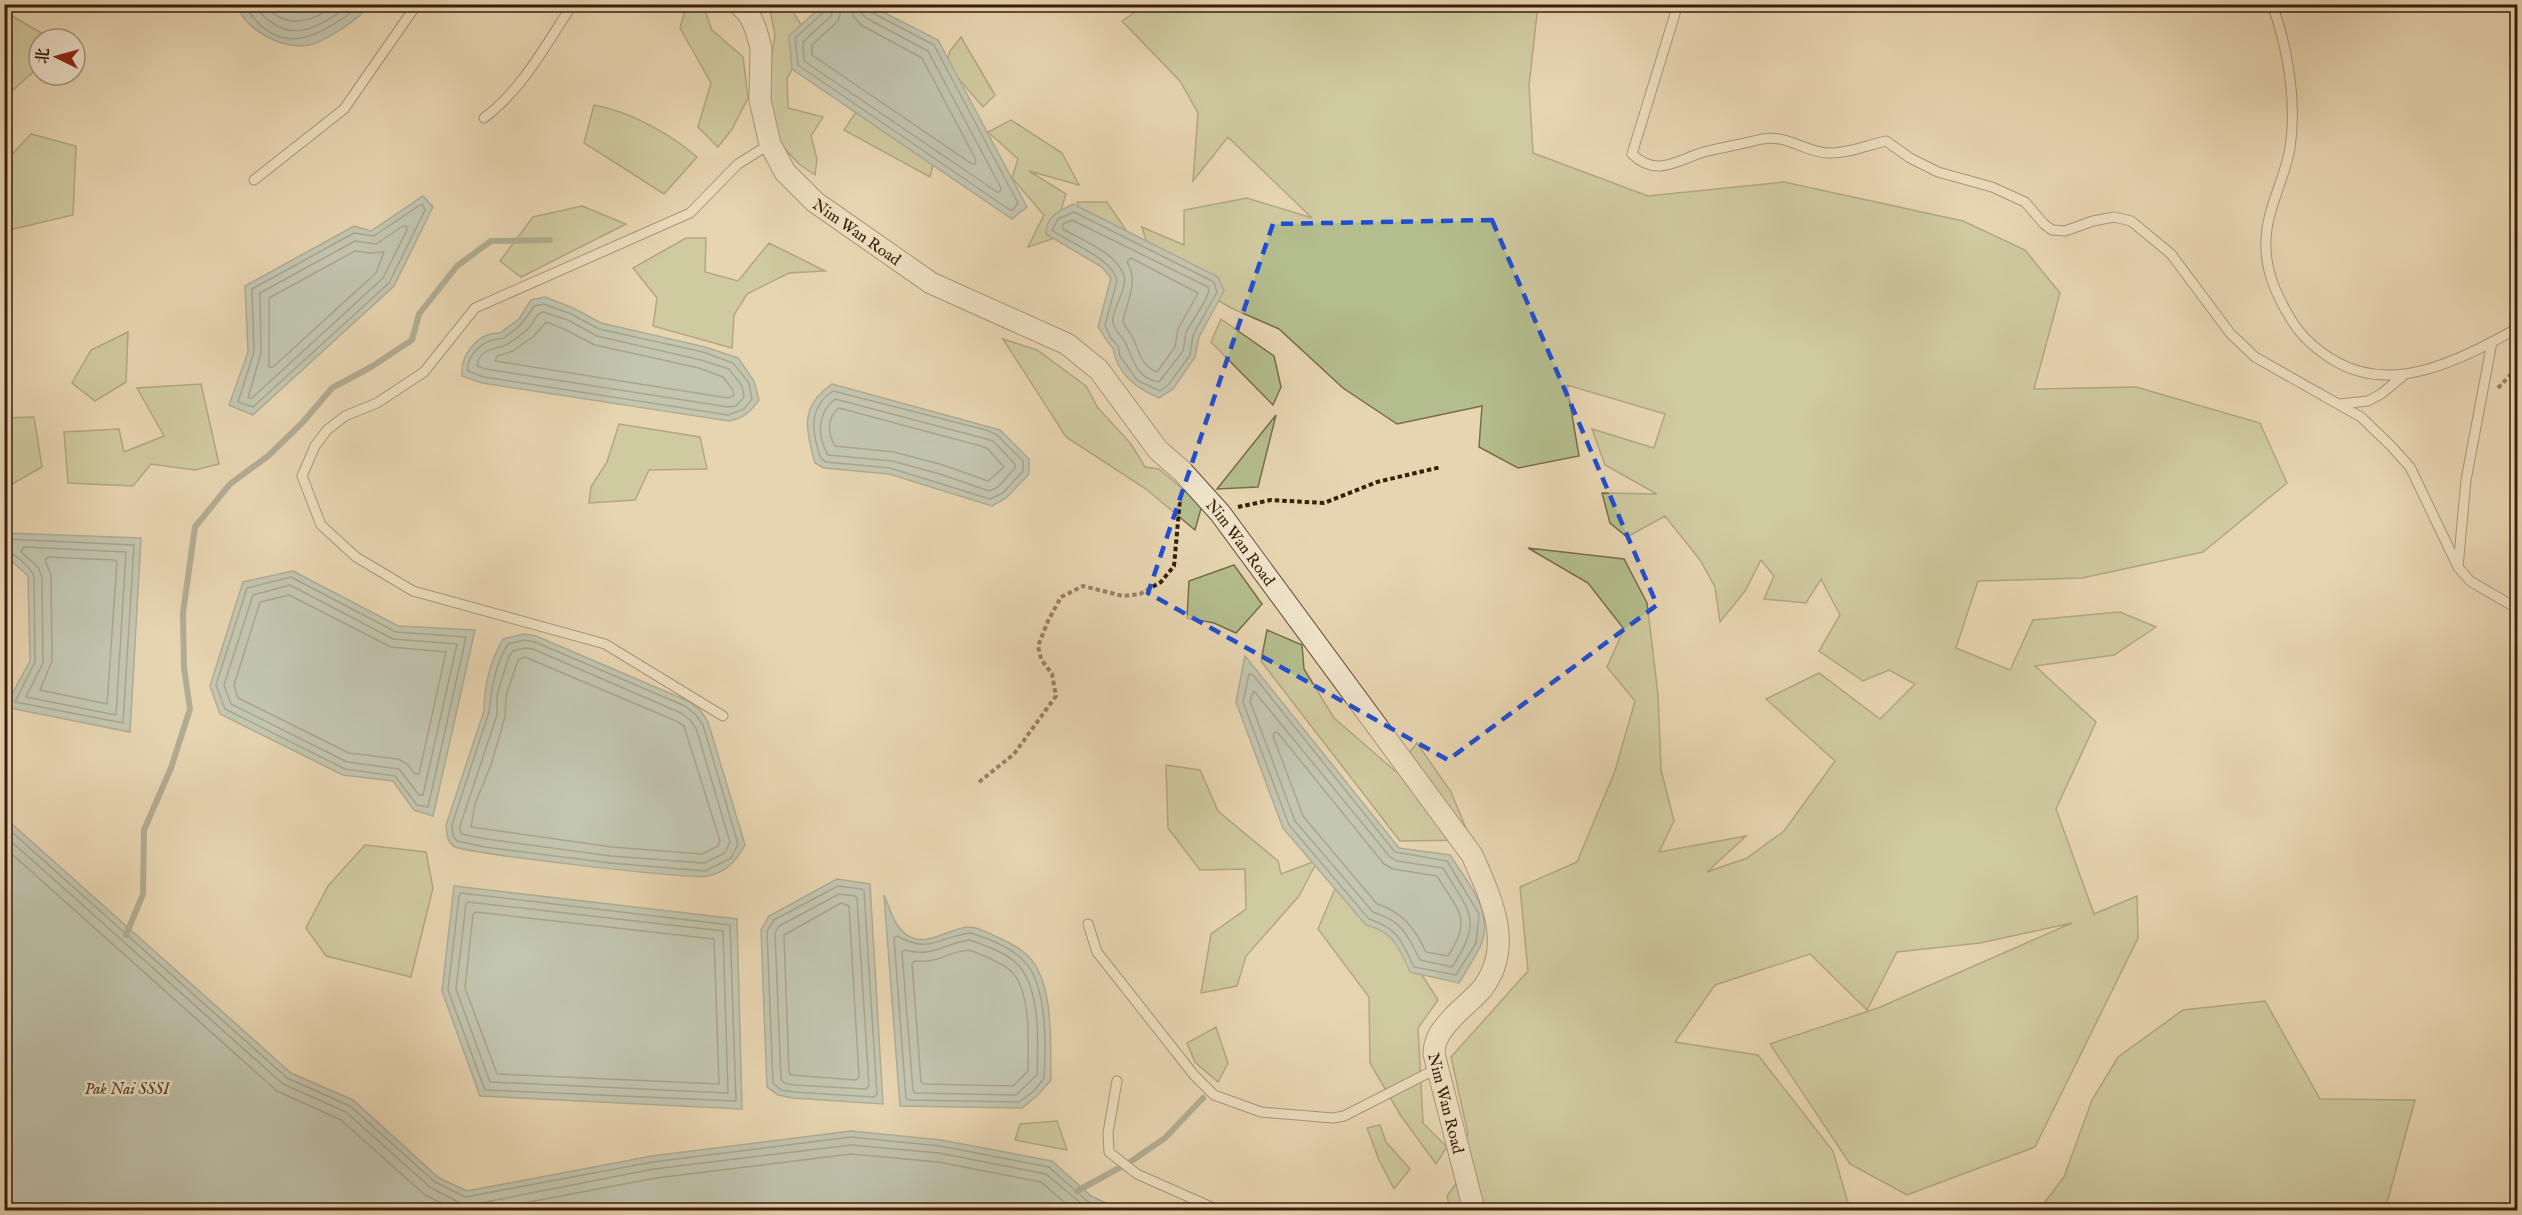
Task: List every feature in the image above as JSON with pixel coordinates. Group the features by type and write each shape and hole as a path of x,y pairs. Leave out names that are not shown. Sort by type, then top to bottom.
{"street":[{"name":"Nim Wan Road","path":"739,4 750,16 761,48 760,100 771,144 785,172 815,202 932,283 1067,344 1099,370 1158,450 1182,471 1221,513 1472,855 1493,902 1498,927 1496,962 1482,988 1445,1026 1434,1041 1434,1054 1474,1210"}],"lane":[{"path":"254,180 344,109 417,4"},
{"path":"484,118 504,104 519,85 573,4"},
{"path":"1678,4 1632,154 1642,163 1658,166 1678,164 1702,153 1772,137 1784,138 1817,151 1830,153 1886,141 1910,158 1938,172 1992,187 2025,202 2052,230 2065,231 2093,220 2114,216 2131,221 2171,255 2230,333 2255,357 2361,417 2410,467 2458,567 2470,581 2517,609"},
{"path":"2272,4 2285,49 2291,123 2289,149 2267,223 2266,249 2270,277 2279,300 2299,331 2323,354 2350,369 2372,376 2404,375 2465,357 2517,328"},
{"path":"723,716 605,644 413,591 356,557 321,525 302,476 315,446 327,430 345,416 377,403 424,372 474,308 690,213 738,164 771,144"},
{"path":"2458,567 2466,480 2492,342"},
{"path":"2338,405 2368,401 2381,394 2404,375"},
{"path":"1088,924 1097,952 1194,1075 1214,1095 1261,1112 1333,1118 1344,1116 1437,1068"},
{"path":"1117,1082 1108,1133 1109,1152 1137,1174 1218,1210"}],"path":[{"path":"1221,513 1251,503 1271,500 1324,503 1377,482 1442,467"},
{"path":"979,782 1014,754 1056,696 1052,674 1041,659 1038,646 1061,597 1083,586 1123,596 1140,594 1161,582 1174,566 1182,471"}],"highlighted area":[{"path":"1492,220 1657,605 1448,760 1148,593 1273,224"}],"green space":[{"path":"1147,4 1538,5 1529,85 1533,153 1648,196 1784,182 1963,221 2025,250 2060,293 2034,389 2136,387 2260,423 2287,483 2203,552 2082,578 1978,581 1956,648 2010,670 2033,620 2120,612 2156,627 2114,655 2035,666 2096,722 2056,809 2094,914 2137,896 2138,938 2035,1147 1907,1195 1850,1164 1770,1044 1878,1008 2072,923 1980,943 1897,952 1867,1010 1810,954 1715,985 1675,1042 1758,1055 1833,1151 1850,1210 1484,1210 1455,1155 1468,1134 1451,1057 1528,971 1520,887 1577,862 1615,771 1635,701 1607,667 1624,629 1588,583 1528,548 1624,559 1647,603 1658,695 1661,770 1674,821 1659,852 1746,836 1707,872 1747,858 1784,831 1835,761 1766,699 1819,673 1880,719 1915,684 1889,670 1863,681 1819,651 1840,615 1821,579 1806,603 1764,599 1774,576 1761,560 1745,591 1720,622 1715,587 1700,560 1665,516 1627,537 1610,523 1602,493 1657,494 1605,465 1592,429 1654,448 1665,414 1567,385 1579,456 1518,468 1479,447 1482,406 1397,424 1343,388 1279,329 1231,308 1152,260 1142,227 1184,245 1184,210 1247,198 1312,218 1228,137 1193,181 1198,113 1180,81 1122,21"},
{"path":"679,5 703,5 712,30 743,57 748,98 732,129 718,147 698,127 711,83 680,28 686,7"},
{"path":"769,5 791,9 809,37 787,79 788,108 823,117 811,136 817,159 815,175 799,164 761,123 775,35"},
{"path":"5,12 31,27 27,27 27,78 5,97"},
{"path":"961,37 995,95 983,107 946,64 950,51"},
{"path":"594,105 622,113 649,125 697,157 664,194 584,143"},
{"path":"858,109 934,161 930,177 844,130"},
{"path":"1011,120 1062,153 1079,185 1029,171 1066,194 1052,239 1028,247 1044,215 1012,178 1018,159 988,132"},
{"path":"31,134 76,146 73,215 5,231 5,162"},
{"path":"1077,202 1107,202 1130,236 1097,250"},
{"path":"582,206 626,224 521,277 500,261 533,217"},
{"path":"686,238 706,238 705,272 738,281 769,243 825,271 789,273 747,294 734,315 732,348 653,326 657,298 633,268"},
{"path":"1221,319 1274,356 1281,387 1273,405 1211,342"},
{"path":"128,332 126,382 95,401 72,383 91,350"},
{"path":"1003,339 1037,350 1086,386 1098,408 1131,444 1145,467 1159,469 1202,505 1195,530 1146,489 1066,437"},
{"path":"201,384 219,464 195,470 151,464 133,486 68,483 64,432 119,429 124,452 164,436 137,388"},
{"path":"1276,415 1258,487 1217,489"},
{"path":"34,417 42,467 5,488 5,418"},
{"path":"619,424 700,437 707,469 649,470 635,500 589,503 591,487 607,462"},
{"path":"1234,565 1262,604 1236,633 1214,623 1187,618 1189,581"},
{"path":"1267,630 1302,645 1304,669 1334,718 1395,771 1417,743 1451,792 1471,840 1400,841 1261,661"},
{"path":"1166,765 1200,770 1218,811 1278,861 1281,874 1318,860 1299,896 1246,956 1237,986 1201,993 1211,934 1246,909 1245,869 1200,870 1168,828"},
{"path":"365,845 426,852 433,888 411,977 326,956 306,928 328,886"},
{"path":"1338,882 1386,918 1438,1000 1418,1028 1423,1123 1447,1147 1436,1164 1401,1116 1370,1063 1369,997 1318,929"},
{"path":"2265,1001 2320,1099 2415,1100 2385,1210 2039,1210 2064,1177 2092,1100 2118,1057 2183,1010"},
{"path":"1216,1027 1228,1063 1218,1082 1195,1062 1187,1043"},
{"path":"1057,1121 1067,1150 1015,1140 1020,1124"},
{"path":"1380,1125 1386,1142 1410,1169 1394,1189 1379,1160 1367,1128"},
{"path":"1458,1181 1466,1210 1450,1210 1447,1196"}],"water":[{"path":"237,4 370,5 342,29 316,43 299,46 277,41 256,30 241,14"},
{"path":"823,5 869,5 938,40 1027,207 1012,219 792,69 789,36"},
{"path":"423,196 433,207 394,286 253,415 229,405 248,352 245,286 354,226 371,231"},
{"path":"1073,204 1218,277 1224,291 1199,337 1195,357 1173,389 1159,398 1135,385 1123,373 1113,348 1098,327 1111,278 1102,267 1046,234 1051,219 1058,212"},
{"path":"545,297 573,308 601,323 705,347 738,358 754,381 759,400 746,414 729,421 482,383 462,376 464,360 472,346 484,336 500,333 519,319 531,300"},
{"path":"832,384 1000,430 1029,459 1029,474 1006,498 992,506 889,474 824,468 815,463 809,440 808,419 814,401"},
{"path":"5,533 141,538 130,732 5,707 30,661 28,576 5,555"},
{"path":"293,571 398,626 475,630 433,816 414,810 393,781 343,775 220,714 210,686 243,582"},
{"path":"524,634 536,636 688,701 700,710 708,722 745,845 730,865 721,872 708,876 663,874 495,854 451,844 447,836 446,825 484,711 485,692 492,664 503,639"},
{"path":"1245,656 1399,848 1450,855 1464,876 1482,910 1484,934 1480,947 1459,983 1410,972 1403,956 1389,936 1366,925 1283,828 1236,702"},
{"name":"Pak Nai SSSI","path":"4,817 291,1073 353,1100 439,1178 467,1191 652,1156 851,1131 941,1140 1052,1161 1091,1196 1121,1210 5,1210"},
{"path":"837,879 870,884 883,1104 793,1098 778,1095 767,1087 761,930 769,916"},
{"path":"454,886 737,919 742,1109 480,1096 442,991"},
{"path":"884,895 900,929 910,937 924,940 960,928 975,928 1018,948 1037,968 1047,998 1051,1080 1022,1108 900,1106"}],"waterway":[{"path":"126,935 143,894 144,830 171,768 190,709 184,668 183,613 195,527 230,484 268,456 303,422 332,388 371,367 412,340 419,314 457,266 491,241 550,240"},
{"path":"1077,1191 1130,1162 1165,1138 1203,1098"}]}
